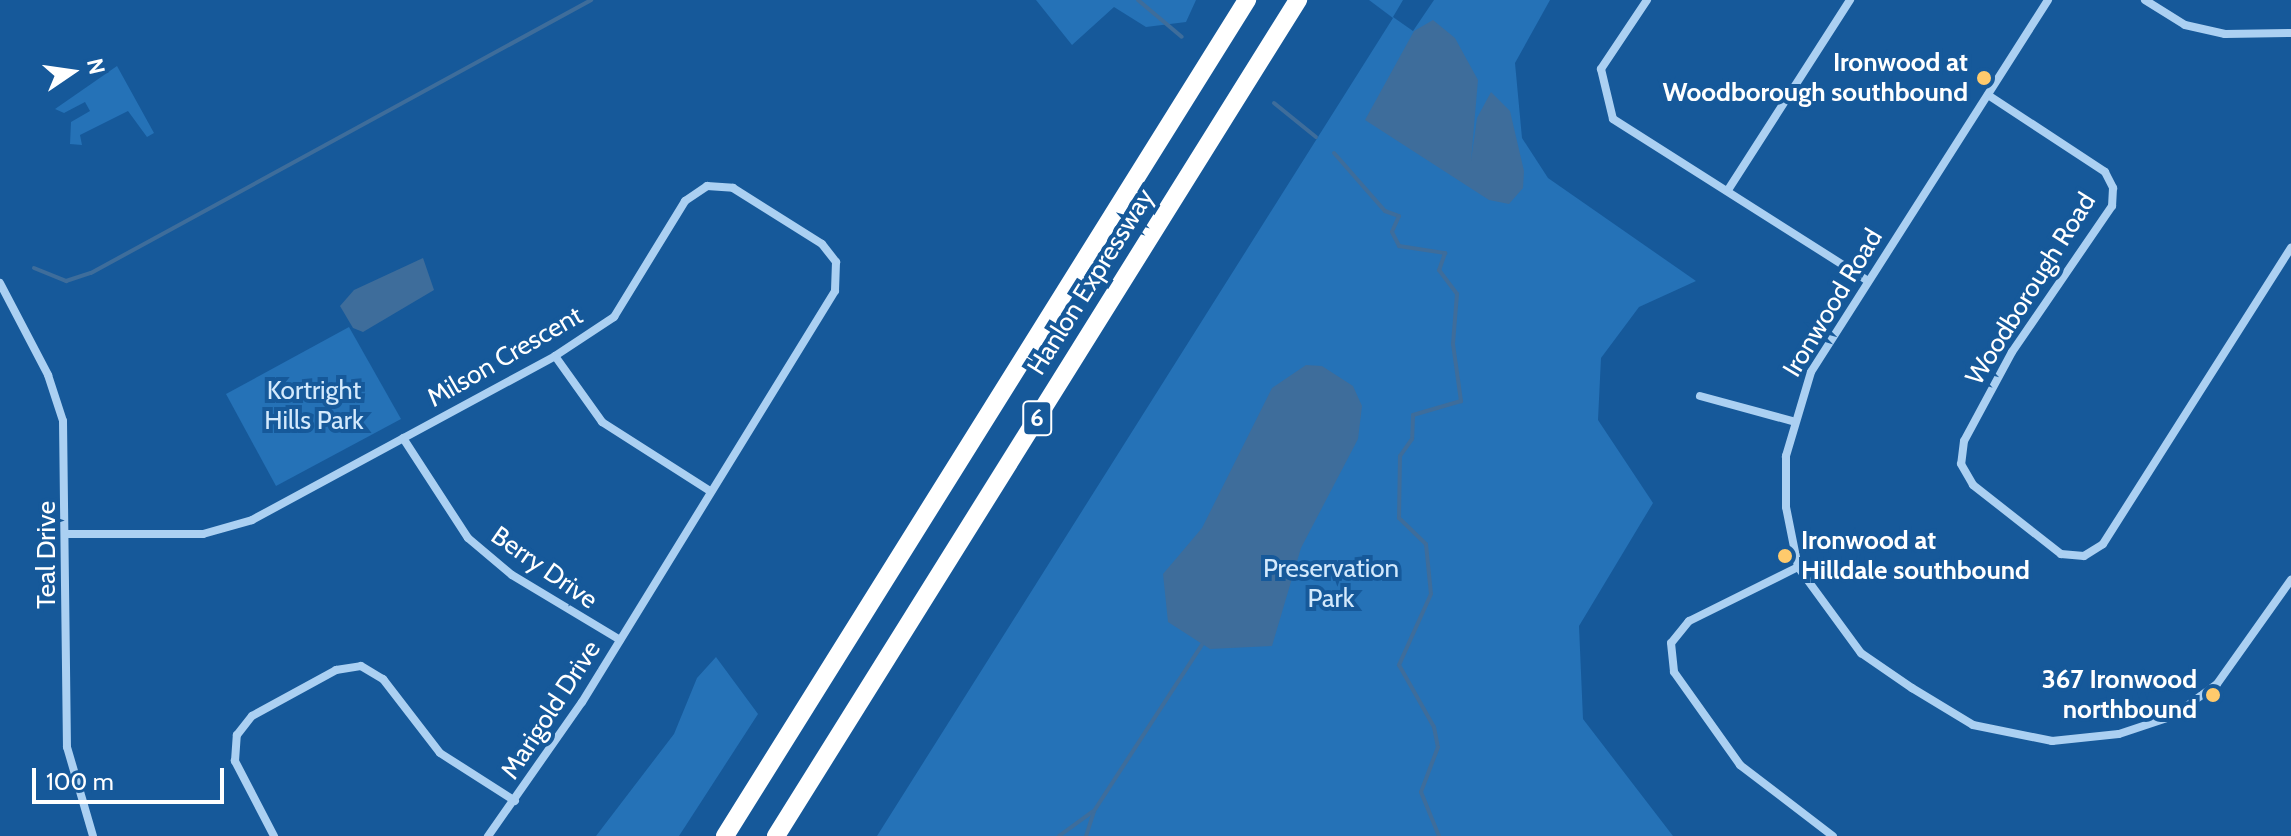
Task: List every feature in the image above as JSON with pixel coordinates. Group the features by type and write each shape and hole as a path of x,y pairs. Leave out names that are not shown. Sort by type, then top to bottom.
{"highway":[{"name":"Hanlon Expressway","path":"725,836 1247,0"},
{"name":"Hanlon Expressway","path":"776,836 1298,0"}],"street":[{"path":"1647,0 1601,69 1604,101 1613,119 1867,280"},
{"path":"1728,190 1850,0"},
{"name":"Ironwood Road","path":"2048,0 1811,372 1792,421 1786,507 1798,567 1861,653 1973,725 2052,741 2119,734 2173,716 2217,684 2291,580"},
{"path":"2145,0 2185,25 2225,34 2291,33"},
{"name":"Woodborough Road","path":"1988,95 2105,172 2113,188 2112,206 2012,352 1964,441 1961,464 1973,485 2061,554 2084,556 2103,544 2291,248"},
{"name":"Milson Crescent","path":"68,534 203,534 232,527 555,356 614,317 685,201 707,186 733,188 822,244 836,262 835,291 620,640"},
{"name":"Teal Drive","path":"0,283 59,403 68,534 67,747 93,836"},
{"path":"555,356 602,422 710,491"},
{"path":"1700,396 1792,421"},
{"name":"Berry Drive","path":"403,438 468,538 512,575 620,640"},
{"path":"1798,567 1689,621 1671,643 1674,672 1740,765 1833,836"},
{"name":"Marigold Drive","path":"515,801 620,640"},
{"path":"274,836 235,761 237,735 252,716 336,670 361,666 383,679 440,753 515,801 488,836"}],"green space":[{"path":"1036,0 1196,0 1186,22 1146,27 1114,7 1072,45"},
{"name":"Preservation Park","path":"1369,0 1403,0 1393,17 1413,31 1434,0 1550,0 1515,63 1522,138 1548,178 1696,281 1639,307 1601,358 1598,420 1653,503 1579,626 1583,719 1673,836 877,836 1393,18"},
{"path":"117,66 154,133 147,137 128,111 80,135 82,145 70,144 71,122 90,111 85,102 64,113 55,109"},
{"name":"Kortright Hills Park","path":"349,327 401,419 276,486 226,394"},
{"path":"716,657 758,714 679,836 596,836 674,734 697,678"}],"shaded area":[{"path":"1433,20 1455,38 1478,80 1471,161 1477,118 1491,92 1510,111 1524,171 1523,188 1509,204 1489,200 1365,120 1414,31"},
{"path":"423,258 434,290 363,332 353,328 340,306 354,290"},
{"path":"1306,365 1322,366 1353,386 1362,406 1358,439 1301,548 1272,646 1210,649 1168,622 1163,574 1202,528 1272,388"}],"waterway":[{"path":"34,268 66,281 91,273 591,0"},
{"path":"1138,0 1182,37"},
{"path":"1274,103 1316,137"},
{"path":"1334,153 1385,211 1399,216 1392,232 1399,246 1445,253 1439,270 1457,294 1453,344 1461,401 1413,415 1412,439 1400,456 1399,518 1426,544 1431,594 1399,665 1434,727 1438,747 1421,792 1439,836"},
{"path":"1086,836 1094,811 1202,645"},
{"path":"1059,836 1092,812"}],"place":[{"name":"Ironwood at Woodborough southbound","path":"1984,78"},
{"name":"Ironwood at Hilldale southbound","path":"1785,556"},
{"name":"367 Ironwood northbound","path":"2213,695"}]}
